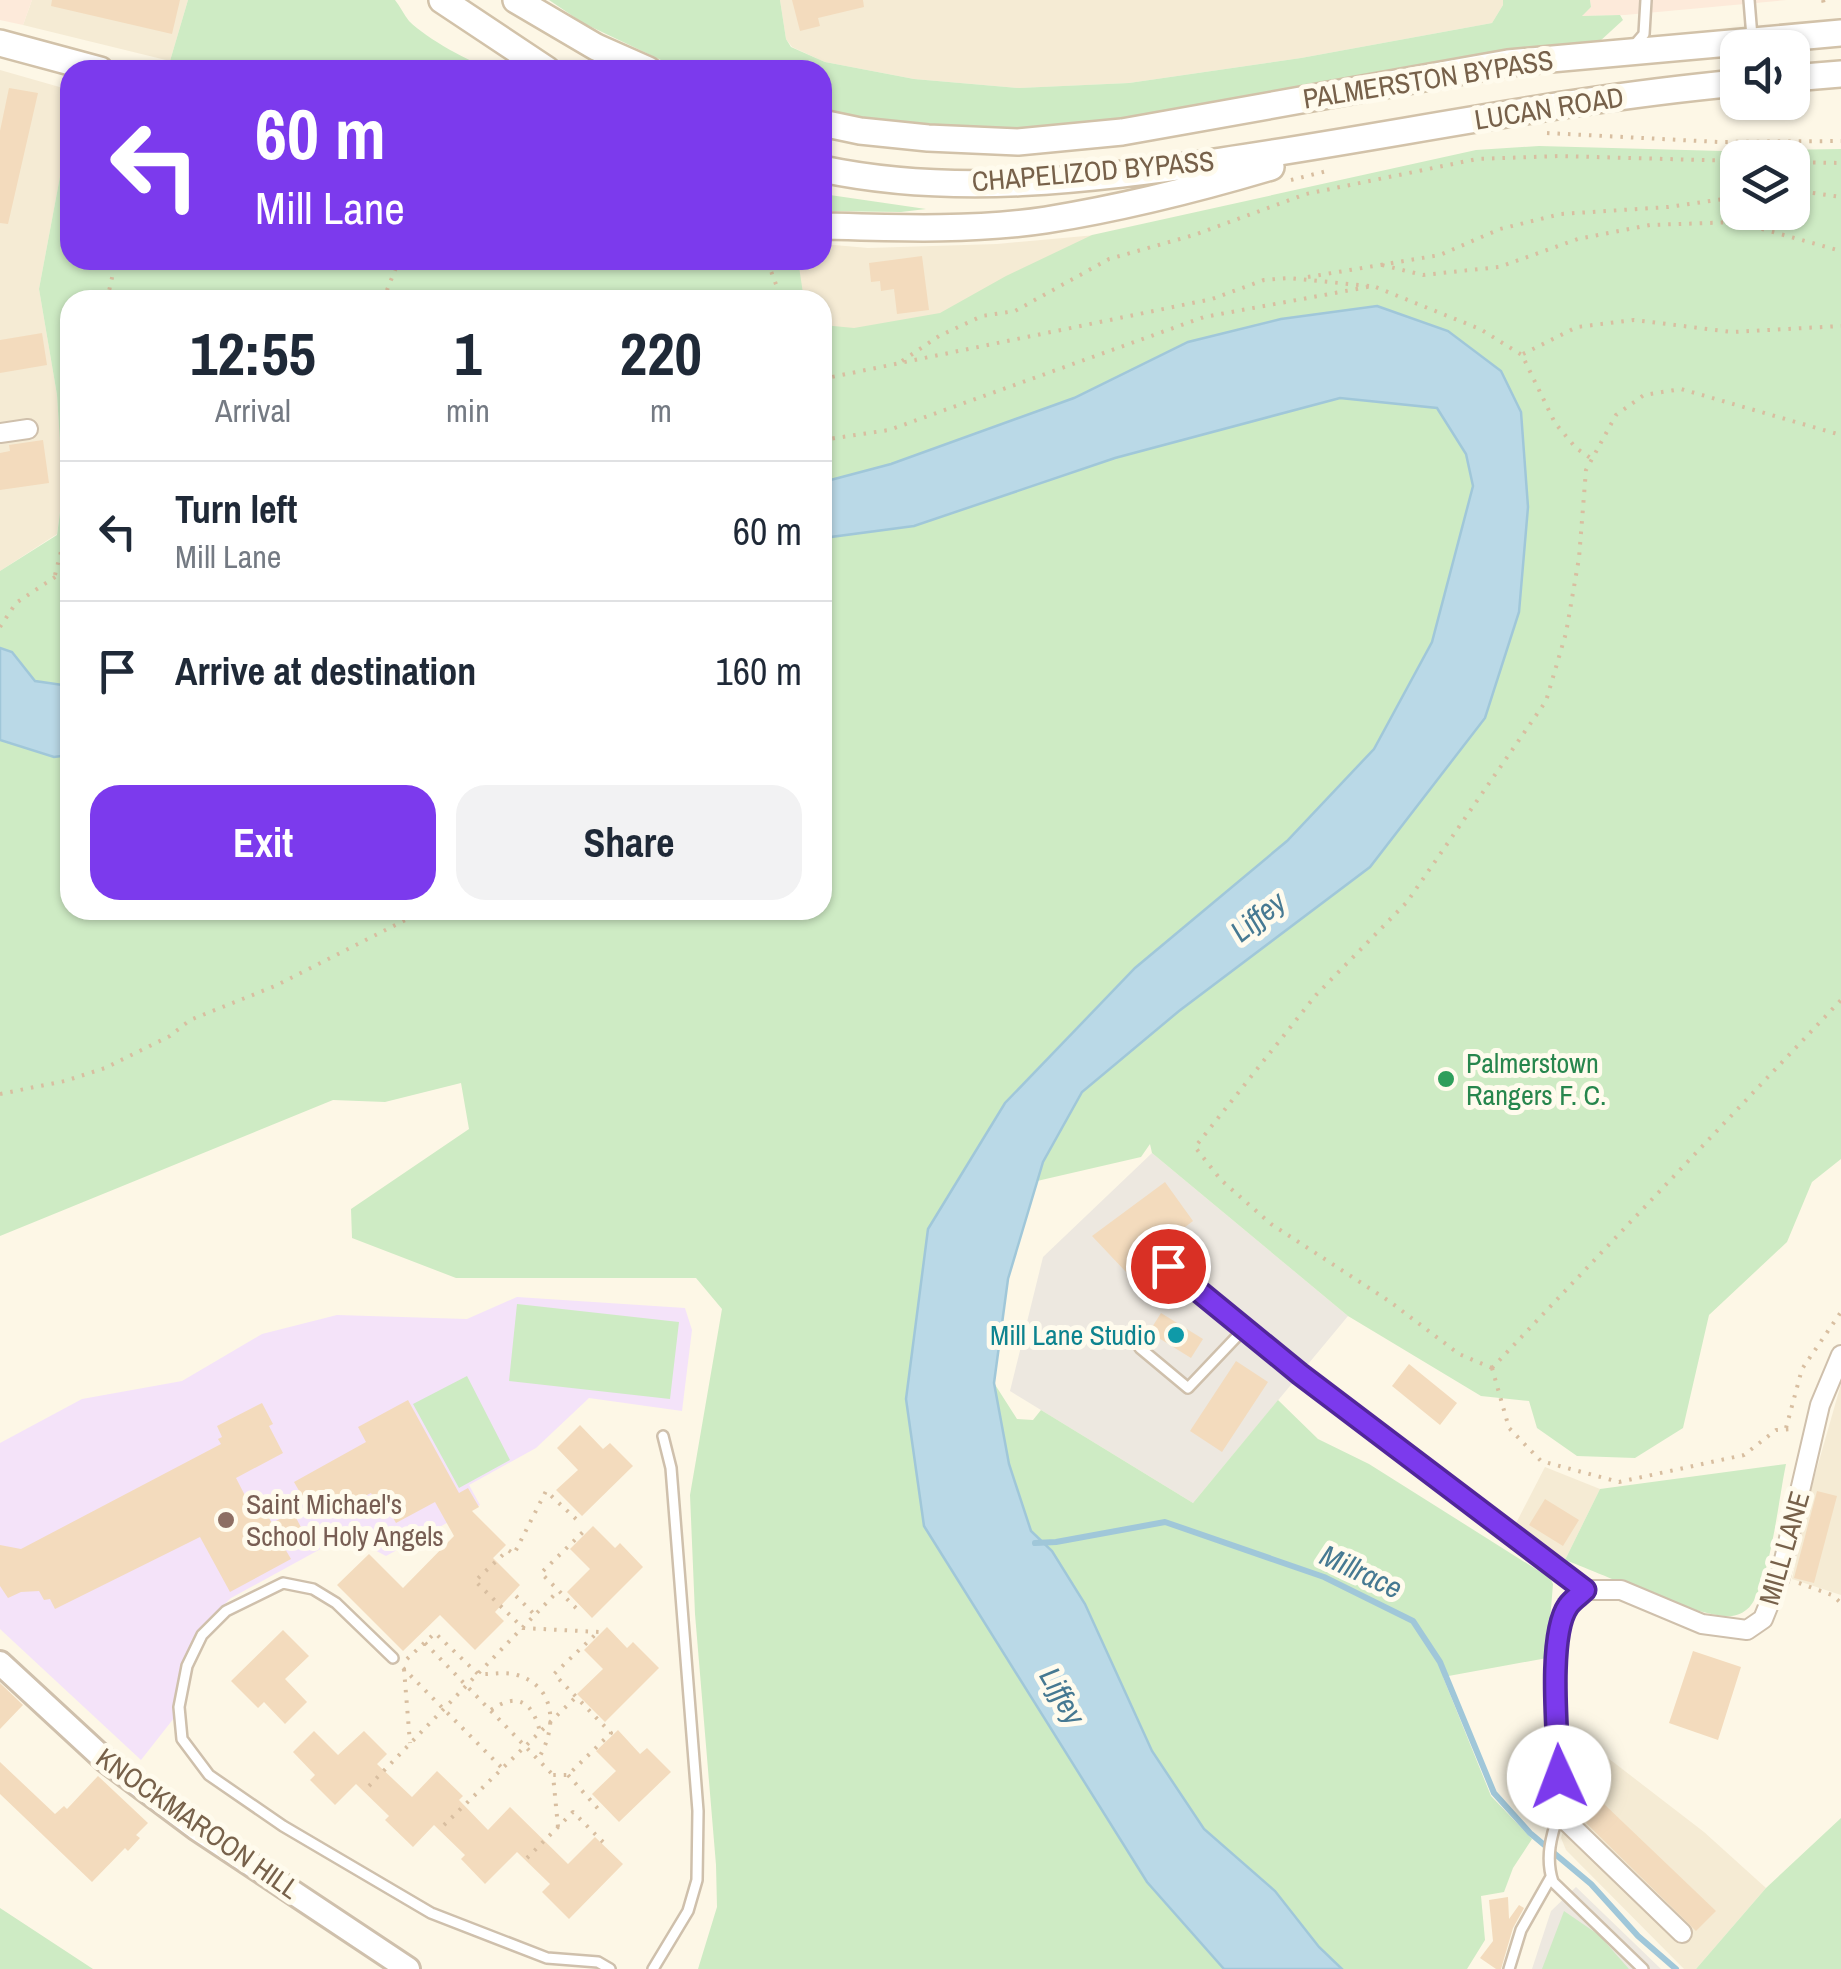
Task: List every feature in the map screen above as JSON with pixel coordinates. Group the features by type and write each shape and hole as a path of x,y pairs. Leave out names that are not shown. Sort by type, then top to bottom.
{"main road":[{"path":"442,0 532,60"},
{"path":"516,0 626,60"},
{"name":"PALMERSTON BYPASS","path":"1810,35 1841,33"},
{"path":"0,43 63,60"},
{"name":"PALMERSTON BYPASS","path":"1018,142 1122,132 1508,63 1720,43"},
{"path":"1810,77 1841,74"},
{"name":"LUCAN ROAD","path":"1362,140 1542,108 1720,86"},
{"name":"CHAPELIZOD BYPASS","path":"832,125 928,138 1018,142"},
{"path":"832,226 948,226 1044,220 1144,202 1362,140"},
{"name":"CHAPELIZOD BYPASS","path":"832,170 923,182 1015,184 1124,175 1362,140"}],"street":[{"path":"0,434 28,429"},
{"name":"MILL LANE","path":"1585,1590 1621,1590 1702,1624 1746,1630 1763,1619 1780,1576 1820,1406 1841,1355"},
{"path":"1585,1590 1566,1607 1559,1636 1556,1678 1560,1810 1564,1820 1682,1933"},
{"name":"KNOCKMAROON HILL","path":"0,1662 105,1760 196,1828 408,1969"}],"lane":[{"path":"1631,50 1644,34 1646,0"},
{"path":"1748,0 1751,30"},
{"path":"1168,1266 1244,1329 1585,1590"},
{"path":"1140,1348 1188,1388 1244,1329"},
{"path":"654,1969 688,1911 697,1880 696,1792 672,1484 664,1436"},
{"path":"392,1658 336,1603 313,1589 283,1583 226,1611 202,1635 187,1666 179,1707 182,1739 209,1775 283,1826 430,1914 547,1958 598,1962 610,1969"},
{"path":"1560,1810 1551,1841 1551,1876 1563,1894 1643,1969"},
{"path":"1509,1969 1521,1930 1551,1876"}],"path":[{"path":"1546,133 1719,142 1841,141"},
{"path":"902,361 939,336 982,316 1015,311 1109,259 1194,235 1306,194 1477,159 1559,156 1720,160"},
{"path":"1810,162 1841,163"},
{"path":"1275,184 1344,166"},
{"path":"1810,193 1841,198"},
{"path":"1298,279 1440,255 1500,229 1560,214 1668,208 1720,200"},
{"path":"1382,265 1423,275 1499,267 1578,239 1650,225 1737,222 1841,250"},
{"path":"832,377 1212,299 1264,280 1373,286 1480,329 1522,354 1556,422 1576,448 1592,459"},
{"path":"832,438 888,430 1204,317 1373,286"},
{"path":"1522,354 1578,327 1634,320 1732,332 1841,326"},
{"path":"1492,1368 1459,1354 1389,1301 1272,1224 1221,1180 1195,1147 1316,995 1407,902 1546,701 1566,634 1579,558 1586,470 1616,415 1644,395 1681,389 1841,435"},
{"path":"55,575 60,555"},
{"path":"0,627 16,603 60,572"},
{"path":"0,1094 65,1082 105,1068 170,1036 190,1020 275,986 405,920"},
{"path":"1492,1368 1841,1000"},
{"path":"1785,1430 1802,1369 1841,1312"},
{"path":"1492,1368 1509,1428 1540,1461 1619,1482 1744,1455 1776,1430 1796,1428 1814,1435"},
{"path":"553,1775 568,1775 610,1733 554,1674 598,1632 523,1628 475,1581 508,1550 514,1554 546,1490 576,1518"},
{"path":"576,1608 541,1573 584,1531"},
{"path":"1780,1576 1832,1595 1841,1603"},
{"path":"369,1786 558,1591"},
{"path":"516,1596 535,1615"},
{"path":"502,1768 400,1666 436,1633 478,1674 506,1672 536,1685 545,1698 552,1731 538,1759"},
{"path":"425,1643 553,1775 558,1827"},
{"path":"404,1669 410,1744"},
{"path":"444,1825 576,1697"},
{"path":"490,1710 505,1700 523,1702 535,1713 540,1732"},
{"path":"568,1775 600,1811"},
{"path":"527,1858 573,1812 608,1848"}],"shaded area":[{"path":"0,0 32,0 23,25 0,20"},
{"path":"32,0 188,0 170,60 23,25"},
{"path":"780,0 1503,0 1492,23 1301,58 1129,83 1019,88 914,79 821,60 792,47 786,39"},
{"path":"1590,0 1787,0 1581,16 1591,7"},
{"path":"0,70 60,87 60,177 39,289 57,395 60,512 57,534 0,571"},
{"path":"1107,234 932,327 832,331 832,290 797,290 796,270 832,270 832,245 868,248 997,244"},
{"path":"1152,1153 1348,1316 1193,1503 1010,1391 1043,1257"},
{"name":"Saint Michael's School Holy Angels","path":"517,1297 685,1308 692,1330 682,1411 589,1398 536,1448 469,1485 480,1505 386,1556 346,1535 231,1598 204,1624 189,1650 178,1685 174,1718 141,1760 0,1629 0,1443 82,1399 182,1381 262,1334 337,1315 467,1319"},
{"path":"1841,1384 1841,1595 1792,1579 1813,1482"},
{"path":"1545,1467 1600,1489 1565,1560 1513,1529"},
{"path":"1569,1728 1704,1832 1766,1888 1696,1969 1684,1969 1566,1850 1561,1838 1569,1812"},
{"path":"1576,1887 1661,1969 1532,1969 1551,1911"}],"green space":[{"path":"188,0 395,0 409,21 471,60 170,60"},
{"path":"549,0 780,0 786,39 791,47 820,60 661,60 583,23"},
{"path":"1503,0 1590,0 1591,7 1582,16 1620,15 1623,20 1599,42 1505,52 1126,121 1016,132 901,124 832,114 832,63 914,79 1019,88 1129,83 1301,58 1492,23"},
{"path":"1539,146 1720,151 1720,230 1810,230 1810,150 1841,149 1841,1159 1812,1182 1787,1242 1709,1315 1683,1428 1635,1458 1577,1456 1537,1428 1529,1401 1481,1396 1348,1316 1152,1153 1150,1144 1141,1157 1037,1181 1043,1162 1082,1092 1179,1011 1370,867 1519,612 1528,507 1521,412 1377,306 1281,319 1188,342 1074,398 891,464 832,480 832,326 854,328 940,313 1092,235 1476,150"},
{"path":"60,177 60,270 800,270 802,290 60,290 60,442 57,395 39,289"},
{"path":"832,195 926,209 832,211"},
{"path":"1340,398 1437,408 1466,454 1473,486 1432,642 1374,749 1285,848 1135,967 1005,1102 928,1229 924,1526 1147,1882 1224,1969 698,1969 717,1907 690,1495 722,1309 696,1278 456,1278 352,1238 351,1209 469,1129 461,1083 385,1102 333,1100 0,1236 0,740 60,756 60,920 832,920 832,537 914,526 1115,458"},
{"path":"60,512 60,685 35,681 12,652 0,648 0,571 57,535"},
{"path":"517,1304 679,1322 670,1399 509,1381"},
{"path":"467,1376 510,1460 459,1488 413,1404"},
{"path":"994,1383 1017,1419 1033,1420 1041,1410 1193,1503 1278,1400 1318,1439 1369,1464 1550,1578 1553,1584 1547,1658 1443,1677 1491,1796 1532,1839 1513,1868 1504,1892 1481,1896 1485,1940 1467,1969 1342,1969 1319,1947 1275,1891 1204,1829 1152,1751 1085,1604 1052,1551 1031,1531 1009,1464"},
{"path":"1786,1464 1764,1577 1751,1605 1740,1614 1698,1611 1565,1560 1600,1489"},
{"path":"1841,1818 1841,1969 1696,1969 1766,1888"},
{"path":"0,1908 93,1969 0,1969"},
{"path":"1564,1911 1599,1935 1629,1969 1542,1969"}],"water":[{"name":"Liffey","path":"1377,306 1448,331 1501,371 1521,412 1528,507 1519,612 1485,718 1370,867 1179,1011 1082,1092 1043,1162 1008,1279 994,1383 1009,1464 1031,1531 1052,1551 1085,1604 1152,1751 1204,1829 1275,1891 1319,1947 1342,1969 1224,1969 1147,1882 924,1526 906,1399 928,1229 1005,1103 1135,968 1287,841 1374,749 1432,642 1473,486 1466,454 1437,408 1340,398 1115,458 914,526 832,537 832,480 891,464 1074,398 1188,342 1281,319"},
{"path":"0,648 12,652 35,681 60,685 60,756 0,740"}],"building":[{"path":"52,0 180,0 172,34 51,6"},
{"path":"792,0 863,0 864,7 818,18 820,26 800,31"},
{"path":"9,88 38,93 8,224 0,223 0,131"},
{"path":"922,256 929,310 897,314 894,289 881,291 880,281 871,282 869,263"},
{"path":"42,333 47,365 0,373 0,340"},
{"path":"43,440 49,483 0,490 0,453 10,451 9,445"},
{"path":"1165,1182 1193,1221 1126,1272 1092,1236"},
{"name":"Mill Lane Studio","path":"1161,1313 1203,1339 1191,1358 1149,1332"},
{"path":"1236,1361 1268,1382 1222,1452 1190,1431"},
{"path":"1409,1364 1457,1403 1440,1425 1392,1386"},
{"path":"408,1400 459,1493 468,1488 479,1507 472,1511 506,1545 493,1558 520,1585 495,1612 504,1621 475,1650 440,1615 403,1651 337,1585 369,1554 403,1588 454,1536 435,1502 396,1523 383,1500 377,1504 371,1493 351,1503 348,1496 313,1515 294,1482 366,1442 358,1427"},
{"path":"262,1403 283,1453 236,1478 255,1515 264,1510 272,1523 293,1512 305,1535 284,1547 291,1559 230,1592 200,1537 55,1609 39,1591 8,1598 0,1586 0,1545 21,1549 221,1444 217,1426"},
{"path":"580,1425 603,1449 610,1443 633,1466 582,1516 556,1490 578,1470 557,1448"},
{"path":"1817,1491 1837,1496 1814,1583 1794,1578"},
{"path":"1545,1499 1579,1520 1563,1546 1529,1525"},
{"path":"593,1526 615,1548 620,1543 643,1567 592,1618 567,1592 590,1569 570,1549"},
{"path":"607,1627 627,1648 633,1642 659,1668 605,1722 577,1694 603,1669 584,1650"},
{"path":"283,1630 309,1656 285,1679 307,1702 285,1724 264,1702 258,1708 231,1681"},
{"path":"1693,1651 1741,1667 1718,1740 1669,1723"},
{"path":"0,1683 23,1705 0,1729"},
{"path":"618,1730 640,1754 647,1748 671,1772 619,1822 592,1794 616,1771 596,1751"},
{"path":"314,1731 338,1755 364,1731 387,1754 377,1764 412,1797 437,1771 463,1796 459,1800 488,1830 510,1807 568,1864 595,1837 623,1864 569,1919 542,1892 550,1884 517,1852 485,1884 461,1859 465,1855 434,1825 413,1847 385,1820 389,1816 356,1784 335,1805 310,1780 315,1775 293,1752"},
{"path":"1532,1745 1544,1745 1547,1800 1532,1800"},
{"path":"0,1762 55,1814 64,1806 67,1809 98,1776 148,1823 128,1851 125,1848 92,1882 0,1794"},
{"path":"1604,1804 1716,1911 1696,1931 1586,1823"},
{"path":"1508,1897 1509,1919 1519,1905 1524,1908 1513,1928 1501,1969 1496,1969 1480,1958 1493,1941 1489,1900"}],"waterway":[{"name":"Millrace","path":"1035,1543 1165,1522 1324,1577 1413,1621 1440,1662 1494,1793 1530,1833 1591,1884 1638,1936 1676,1969"}],"place":[{"name":"Palmerstown Rangers F. C.","path":"1446,1079"},
{"name":"Mill Lane Studio","path":"1176,1335"},
{"name":"Saint Michael's School Holy Angels","path":"226,1520"}],"route":[{"path":"1168,1266 1300,1374 1585,1590 1566,1607 1559,1636 1559,1777"}]}
